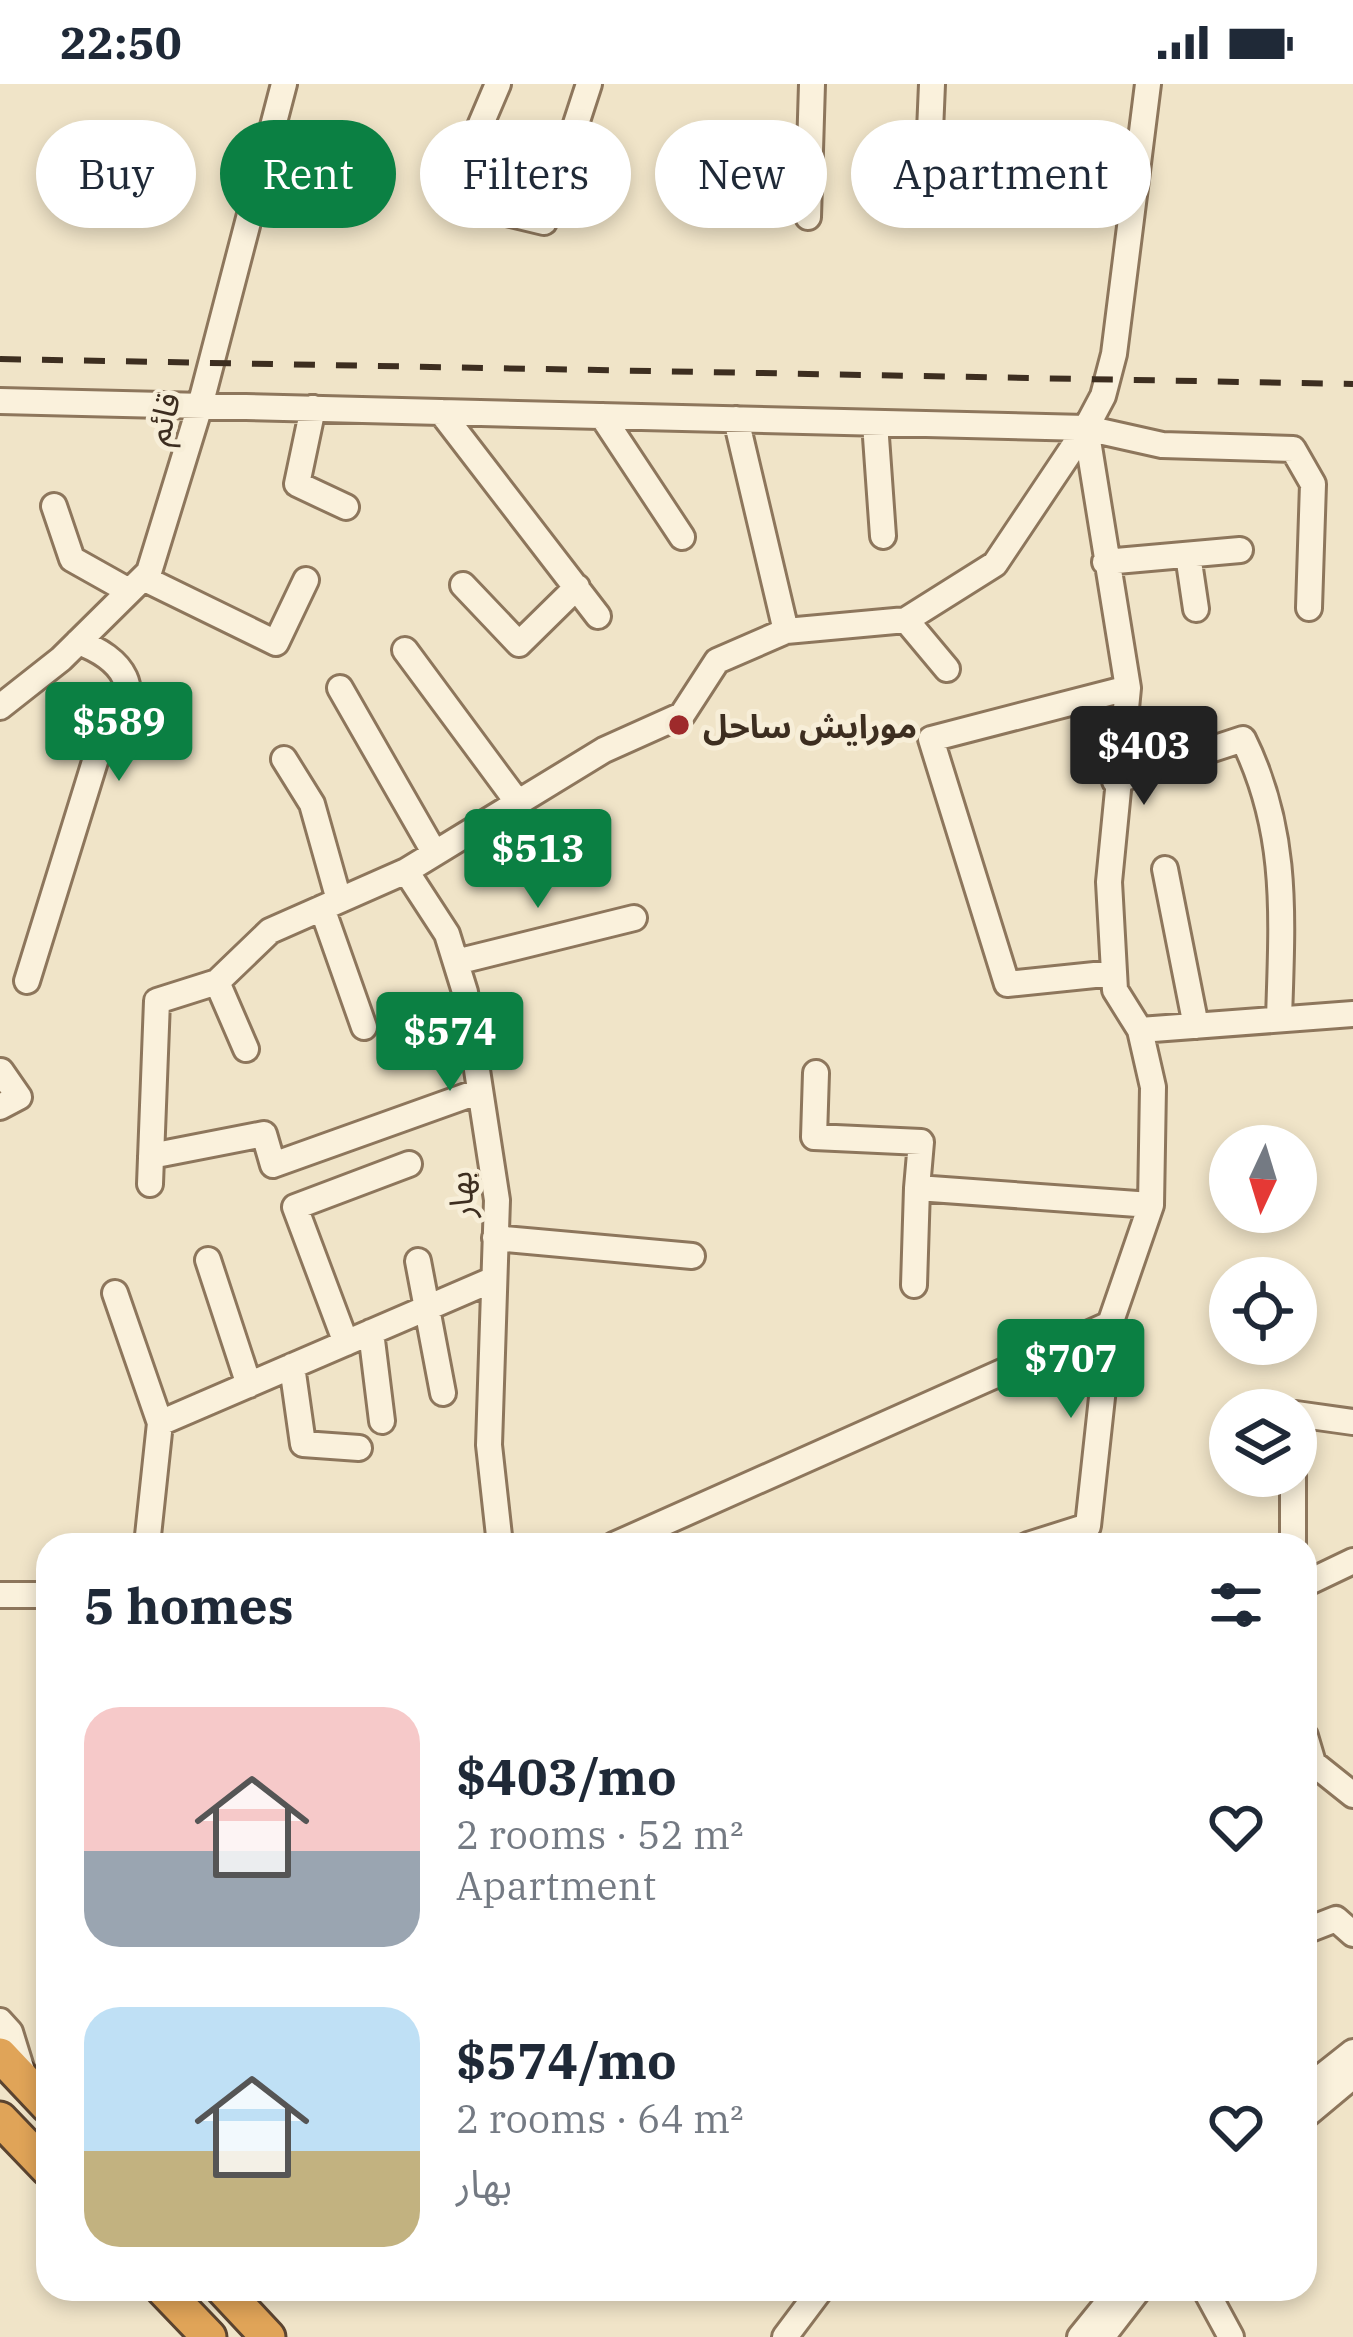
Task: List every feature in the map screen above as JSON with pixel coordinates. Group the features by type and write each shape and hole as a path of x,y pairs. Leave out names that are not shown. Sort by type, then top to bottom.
{"highway":[{"path":"0,2055 36,2093"},
{"path":"1,2121 36,2157"},
{"path":"174,2301 209,2337"},
{"path":"234,2301 268,2337"}],"street":[{"name":"قائم","path":"0,707 78,642 136,585 160,544 284,84"},
{"path":"498,84 448,200 544,222 589,84"},
{"path":"811,120 812,84"},
{"path":"930,120 932,84"},
{"path":"150,1184 157,1001 217,982 270,931 406,871 604,750 682,715 717,661 786,631 906,620 995,564 1103,396 1114,354 1148,84"},
{"path":"0,400 1086,428 1162,445 1293,449 1313,484 1309,608"},
{"path":"314,408 297,484 346,507"},
{"path":"441,412 598,616"},
{"path":"602,416 682,538"},
{"path":"736,419 786,631"},
{"path":"874,423 883,536"},
{"path":"1066,1533 1088,1526 1110,1324 1151,1205 1153,1087 1140,1030 1115,990 1109,882 1115,781 1128,688 1086,428"},
{"path":"54,506 72,559 276,643 306,580"},
{"path":"1105,562 1240,550"},
{"path":"1188,555 1196,609"},
{"path":"463,585 520,644 577,587"},
{"path":"906,620 947,669"},
{"path":"27,981 105,729 124,706 127,680 119,665 105,652 78,642"},
{"path":"405,650 516,800"},
{"path":"340,688 434,852"},
{"path":"1114,973 1007,984 931,739 1128,688"},
{"path":"1115,781 1244,739 1264,782 1283,874 1279,1019"},
{"path":"284,759 312,804 330,904 364,1027"},
{"path":"1166,869 1196,1026"},
{"name":"بهار","path":"406,871 447,934 456,962 497,1200 490,1445 499,1533"},
{"path":"456,962 634,918"},
{"path":"217,982 246,1049"},
{"path":"1140,1030 1353,1014"},
{"path":"0,1107 19,1097 1,1071"},
{"path":"816,1073 814,1137 921,1142 914,1285"},
{"path":"151,1156 264,1134 273,1165 480,1091"},
{"path":"346,1343 295,1207 410,1164"},
{"path":"917,1188 1151,1205"},
{"path":"495,1238 692,1256"},
{"path":"208,1260 249,1384"},
{"path":"418,1261 443,1393"},
{"path":"160,1423 492,1280"},
{"path":"115,1293 160,1423 148,1533"},
{"path":"641,1533 1110,1324"},
{"path":"371,1332 382,1421"},
{"path":"292,1366 303,1444 359,1448"},
{"path":"1317,1417 1353,1422"},
{"path":"1293,1497 1293,1533"},
{"path":"1317,1578 1353,1561"},
{"path":"0,1594 36,1595"},
{"path":"1317,1766 1353,1795"},
{"path":"1317,1926 1336,1919 1353,1934"},
{"path":"0,2020 36,2092"},
{"path":"1317,2080 1353,2052"},
{"path":"1317,2107 1351,2082"},
{"path":"784,2337 812,2301"},
{"path":"1080,2337 1109,2301"},
{"path":"1102,2337 1130,2301"},
{"path":"1211,2301 1232,2337"}],"railway":[{"path":"0,359 1353,384"}],"place":[{"name":"مورایش ساحل","path":"679,725"}]}
